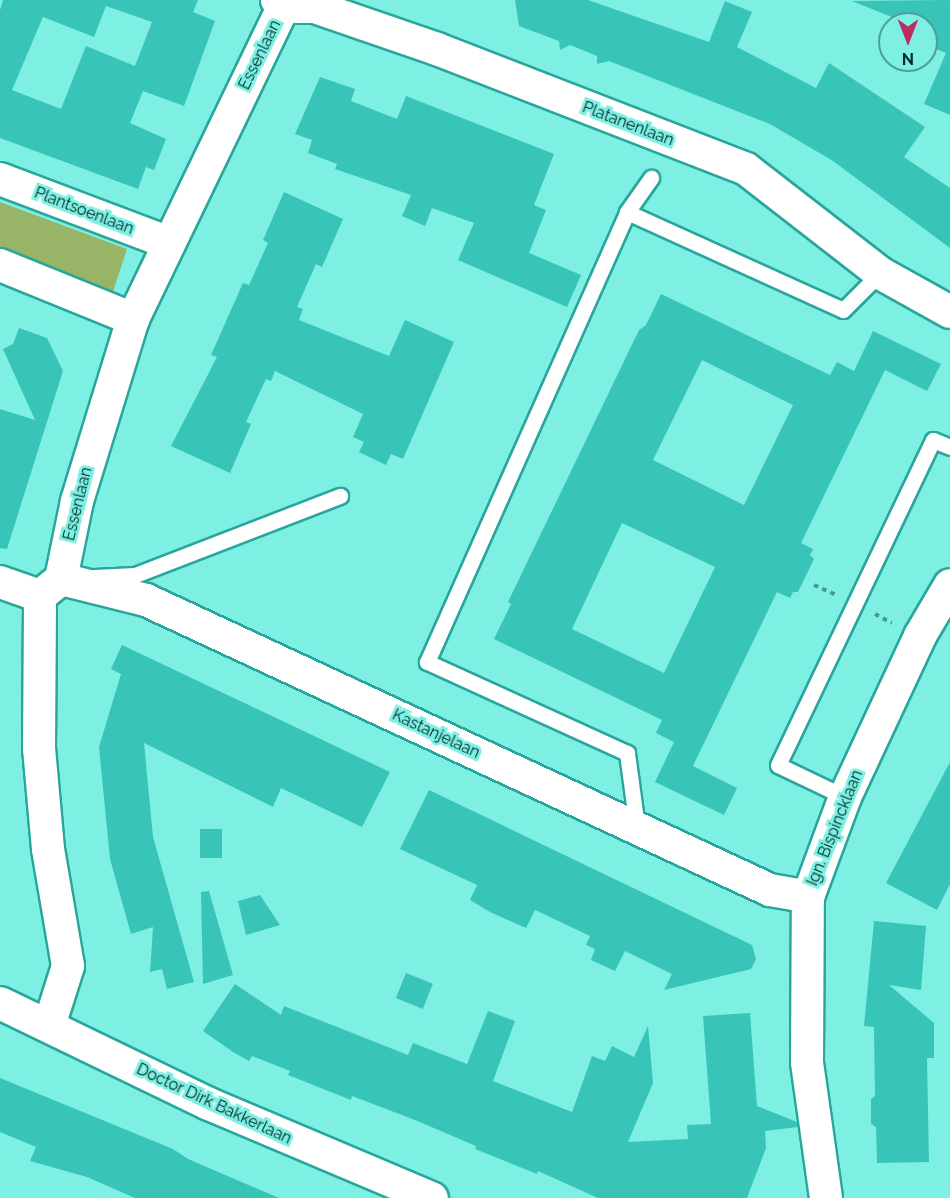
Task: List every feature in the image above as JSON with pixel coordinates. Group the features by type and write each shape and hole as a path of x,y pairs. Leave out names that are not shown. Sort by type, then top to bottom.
{"street":[{"name":"Essenlaan","path":"49,1026 68,966 48,849 39,748 51,588 134,319 280,3"},
{"name":"Platanenlaan","path":"280,3 315,7 426,45 747,170 880,273 950,312"},
{"name":"Plantsoenlaan","path":"0,179 169,243"},
{"path":"0,265 134,319"},
{"name":"Kastanjelaan","path":"0,582 146,600 770,890 808,897"},
{"name":"Ign. Bispincklaan","path":"826,1198 807,1062 808,897 845,797 920,636 950,585"},
{"name":"Doctor Dirk Bakkerlaan","path":"0,1003 386,1190 432,1198"}],"lane":[{"path":"637,827 627,753 427,662 627,212 651,178"},
{"path":"627,212 843,310 880,273"},
{"path":"845,797 778,765 933,440 950,447"},
{"path":"51,588 135,574 340,495"}],"green space":[{"path":"0,202 127,249 110,301 0,255"}],"building":[{"path":"3,0 198,0 193,12 215,21 184,106 143,91 130,123 166,139 154,170 146,167 138,189 0,138 0,10","holes":["106,6 152,22 135,66 86,46 61,109 12,90 43,17 94,37"]},
{"path":"515,0 588,0 709,42 725,1 752,12 737,47 816,88 829,63 925,127 904,157 950,188 950,248 833,161 770,124 609,61 597,64 597,56 570,45 560,50 559,41 519,26"},
{"path":"950,0 950,115 924,104 946,53 938,50 938,12 879,12 852,1"},
{"path":"320,77 355,89 351,101 397,119 406,96 554,154 534,205 546,210 529,253 581,275 567,307 458,260 474,223 432,208 425,226 402,216 411,195 335,169 337,164 308,153 312,140 295,134"},
{"path":"284,192 343,219 322,267 316,264 297,307 303,309 299,320 389,356 405,320 454,342 403,459 391,454 386,465 359,452 364,442 353,437 363,414 275,371 271,381 266,379 246,422 251,424 230,473 171,446 217,357 211,355 243,283 249,285 268,243 263,240"},
{"path":"661,294 830,375 837,362 854,371 873,331 941,364 927,391 885,370 801,543 813,549 810,555 814,559 798,592 793,592 790,598 777,592 693,766 737,788 724,815 655,782 674,742 656,733 662,720 494,639 511,604 508,602 639,330 646,325","holes":["702,360 793,405 744,505 653,460","622,523 715,567 664,673 572,629"]},
{"path":"19,328 47,338 63,371 7,549 0,548 0,409 35,420 3,349 13,344"},
{"path":"122,645 390,772 362,827 281,788 273,807 144,743 153,837 194,982 167,989 162,969 150,972 153,927 131,934 110,859 99,747 121,674 111,669"},
{"path":"950,762 950,884 937,910 886,883"},
{"path":"429,790 752,945 756,959 751,969 664,990 672,974 625,951 615,971 591,960 595,949 586,945 590,936 535,910 526,928 490,912 470,900 477,885 400,849"},
{"path":"200,829 222,829 222,858 200,858"},
{"path":"209,891 233,975 203,984 201,892"},
{"path":"260,895 280,925 246,935 238,901"},
{"path":"874,921 926,926 921,990 889,985 934,1023 934,1058 927,1058 929,1162 877,1163 876,1127 871,1124 871,1099 875,1096 874,1027 864,1026"},
{"path":"406,973 433,984 423,1009 396,998"},
{"path":"235,984 281,1015 284,1006 408,1055 413,1043 467,1064 488,1011 515,1021 493,1081 572,1112 592,1056 605,1061 612,1046 634,1057 648,1026 653,1083 628,1142 688,1139 687,1125 711,1124 703,1016 750,1013 757,1106 797,1122 798,1127 765,1131 766,1148 747,1198 598,1198 538,1171 537,1174 475,1149 476,1146 415,1120 352,1096 351,1100 288,1075 290,1071 252,1056 249,1061 233,1052 203,1031"},
{"path":"0,1078 173,1149 188,1159 279,1198 135,1198 87,1177 30,1161 36,1147 0,1132"}]}
